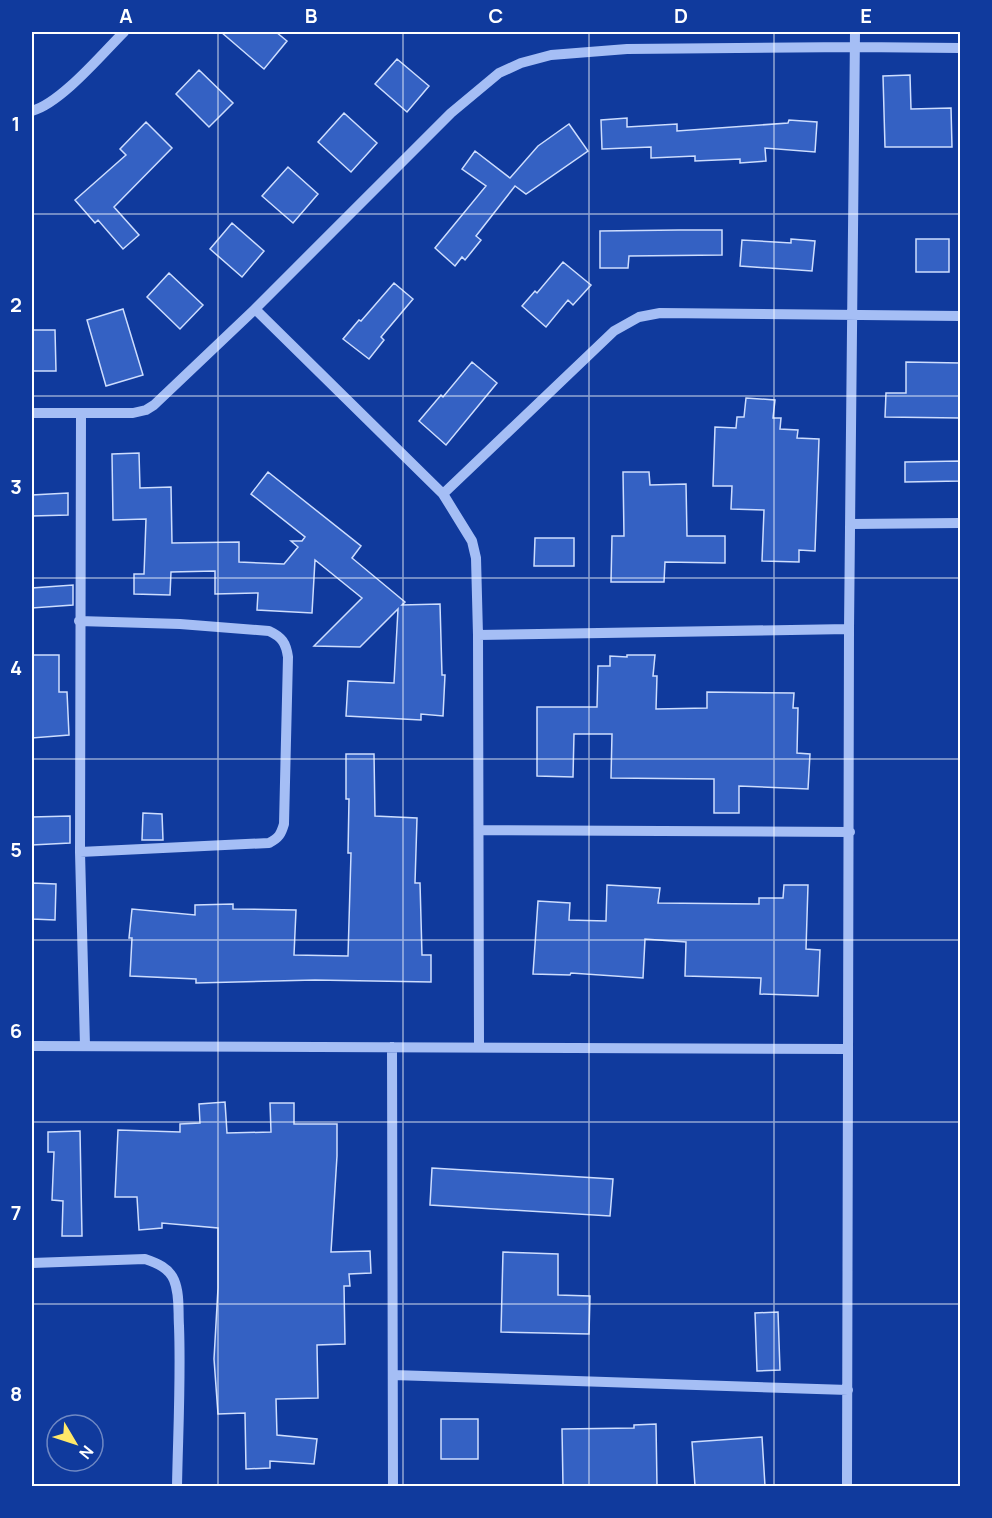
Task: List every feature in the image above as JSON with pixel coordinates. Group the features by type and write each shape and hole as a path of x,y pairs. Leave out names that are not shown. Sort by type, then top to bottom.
{"street":[{"path":"32,111 55,98 124,32"},
{"path":"847,1486 849,629 855,32"},
{"path":"32,413 133,413 146,410 160,400 255,309 451,113 499,73 521,63 551,55 627,49 960,48"},
{"path":"255,309 443,494 472,541 476,558 478,635 478,1047"},
{"path":"443,494 607,338 639,317 660,313 960,316"},
{"path":"81,414 80,852 85,1046"},
{"path":"851,524 960,523"},
{"path":"80,621 180,624 269,631 280,635 287,646 288,657 284,824 282,833 277,839 269,843 80,852"},
{"path":"478,635 849,629"},
{"path":"479,830 850,832"},
{"path":"32,1046 848,1049"},
{"path":"392,1047 393,1486"},
{"path":"32,1263 145,1259 156,1263 174,1279 178,1292 180,1355 177,1486"},
{"path":"393,1375 848,1390"}],"building":[{"path":"221,32 276,32 287,41 264,69"},
{"path":"397,59 429,86 407,112 375,84"},
{"path":"199,70 233,103 209,127 176,94"},
{"path":"910,75 911,109 951,108 952,147 885,147 883,76"},
{"path":"344,113 377,143 351,172 318,142"},
{"path":"627,118 627,127 677,124 677,131 788,123 789,120 817,122 815,152 765,148 766,161 740,163 740,159 695,161 695,156 651,158 651,147 602,149 601,120"},
{"path":"146,122 172,148 114,207 139,235 123,249 98,220 95,223 75,200 126,155 120,149"},
{"path":"569,124 588,151 526,194 515,186 476,236 481,240 465,260 462,257 455,266 435,248 486,186 462,169 475,151 510,178 538,146"},
{"path":"288,167 318,194 293,223 262,196"},
{"path":"232,223 264,251 242,277 210,249"},
{"path":"722,230 722,255 629,256 628,268 600,268 600,231"},
{"path":"791,239 815,241 812,271 740,266 742,240 791,243"},
{"path":"916,239 949,239 949,272 916,272"},
{"path":"563,262 591,285 573,305 568,300 546,327 522,306 535,291 537,293"},
{"path":"169,273 203,305 180,329 147,297"},
{"path":"394,283 413,299 381,337 384,340 369,359 343,339"},
{"path":"123,309 143,375 106,386 87,320"},
{"path":"32,330 55,330 56,371 32,371"},
{"path":"472,362 497,383 446,445 419,421 441,395 443,397"},
{"path":"906,362 960,363 960,418 885,417 886,393 906,393"},
{"path":"746,398 775,400 773,418 781,418 780,429 798,430 797,438 819,439 815,551 799,550 799,562 762,561 764,510 731,509 732,486 713,486 715,427 736,428 737,417 744,417"},
{"path":"139,453 140,488 171,487 172,543 239,542 239,562 284,564 298,547 291,541 302,541 305,537 251,494 268,472 361,546 352,558 405,602 402,605 440,604 442,675 445,675 443,716 421,714 421,720 346,716 348,681 394,683 398,609 360,647 314,646 362,598 315,560 312,613 257,610 258,593 215,594 215,571 171,572 170,595 134,594 134,574 144,574 146,519 113,520 112,454"},
{"path":"960,461 960,481 905,482 905,462"},
{"path":"623,472 649,472 650,485 686,484 687,536 725,536 725,563 665,562 664,582 611,582 612,536 624,536"},
{"path":"68,493 68,515 32,516 32,495"},
{"path":"535,538 574,538 574,566 534,566"},
{"path":"73,585 73,605 32,608 32,588"},
{"path":"32,655 59,655 59,692 67,692 69,735 32,738"},
{"path":"627,655 655,655 653,676 657,676 656,709 707,708 707,692 794,693 793,708 798,708 797,753 810,754 808,789 739,786 739,813 714,813 714,779 611,778 612,734 574,734 573,777 537,776 537,707 597,707 598,666 610,666 610,656 627,657"},
{"path":"346,754 374,754 375,816 417,818 415,883 420,883 422,955 431,955 431,982 315,980 196,983 196,979 130,976 132,938 129,938 132,909 195,915 195,905 233,904 233,909 296,910 294,955 348,956 351,853 348,853 349,799 346,799"},
{"path":"143,813 162,814 163,840 142,840"},
{"path":"70,816 70,843 32,845 32,817"},
{"path":"32,883 56,884 55,920 32,919"},
{"path":"607,885 660,888 658,903 759,904 759,898 783,898 784,885 808,885 806,949 820,950 818,996 760,994 761,978 685,976 686,942 645,939 643,978 571,973 570,975 533,974 538,901 570,903 569,920 606,921"},
{"path":"225,1102 227,1133 271,1132 270,1103 294,1103 294,1124 337,1124 331,1252 370,1251 371,1273 349,1274 350,1286 344,1286 345,1344 317,1345 318,1398 276,1399 277,1435 317,1439 314,1464 270,1461 270,1468 246,1469 245,1413 218,1414 214,1359 218,1288 218,1228 162,1223 162,1228 139,1230 137,1197 115,1197 118,1130 180,1132 180,1124 200,1123 199,1104"},
{"path":"80,1131 82,1236 62,1236 63,1201 52,1200 54,1152 48,1152 48,1132"},
{"path":"432,1168 613,1179 610,1216 430,1205"},
{"path":"503,1252 558,1254 558,1295 590,1296 589,1334 501,1332"},
{"path":"778,1312 780,1370 757,1371 755,1313"},
{"path":"441,1419 478,1419 478,1459 441,1459"},
{"path":"656,1424 657,1486 563,1486 562,1429 634,1428 634,1425"},
{"path":"762,1437 765,1486 695,1486 692,1442"}]}
